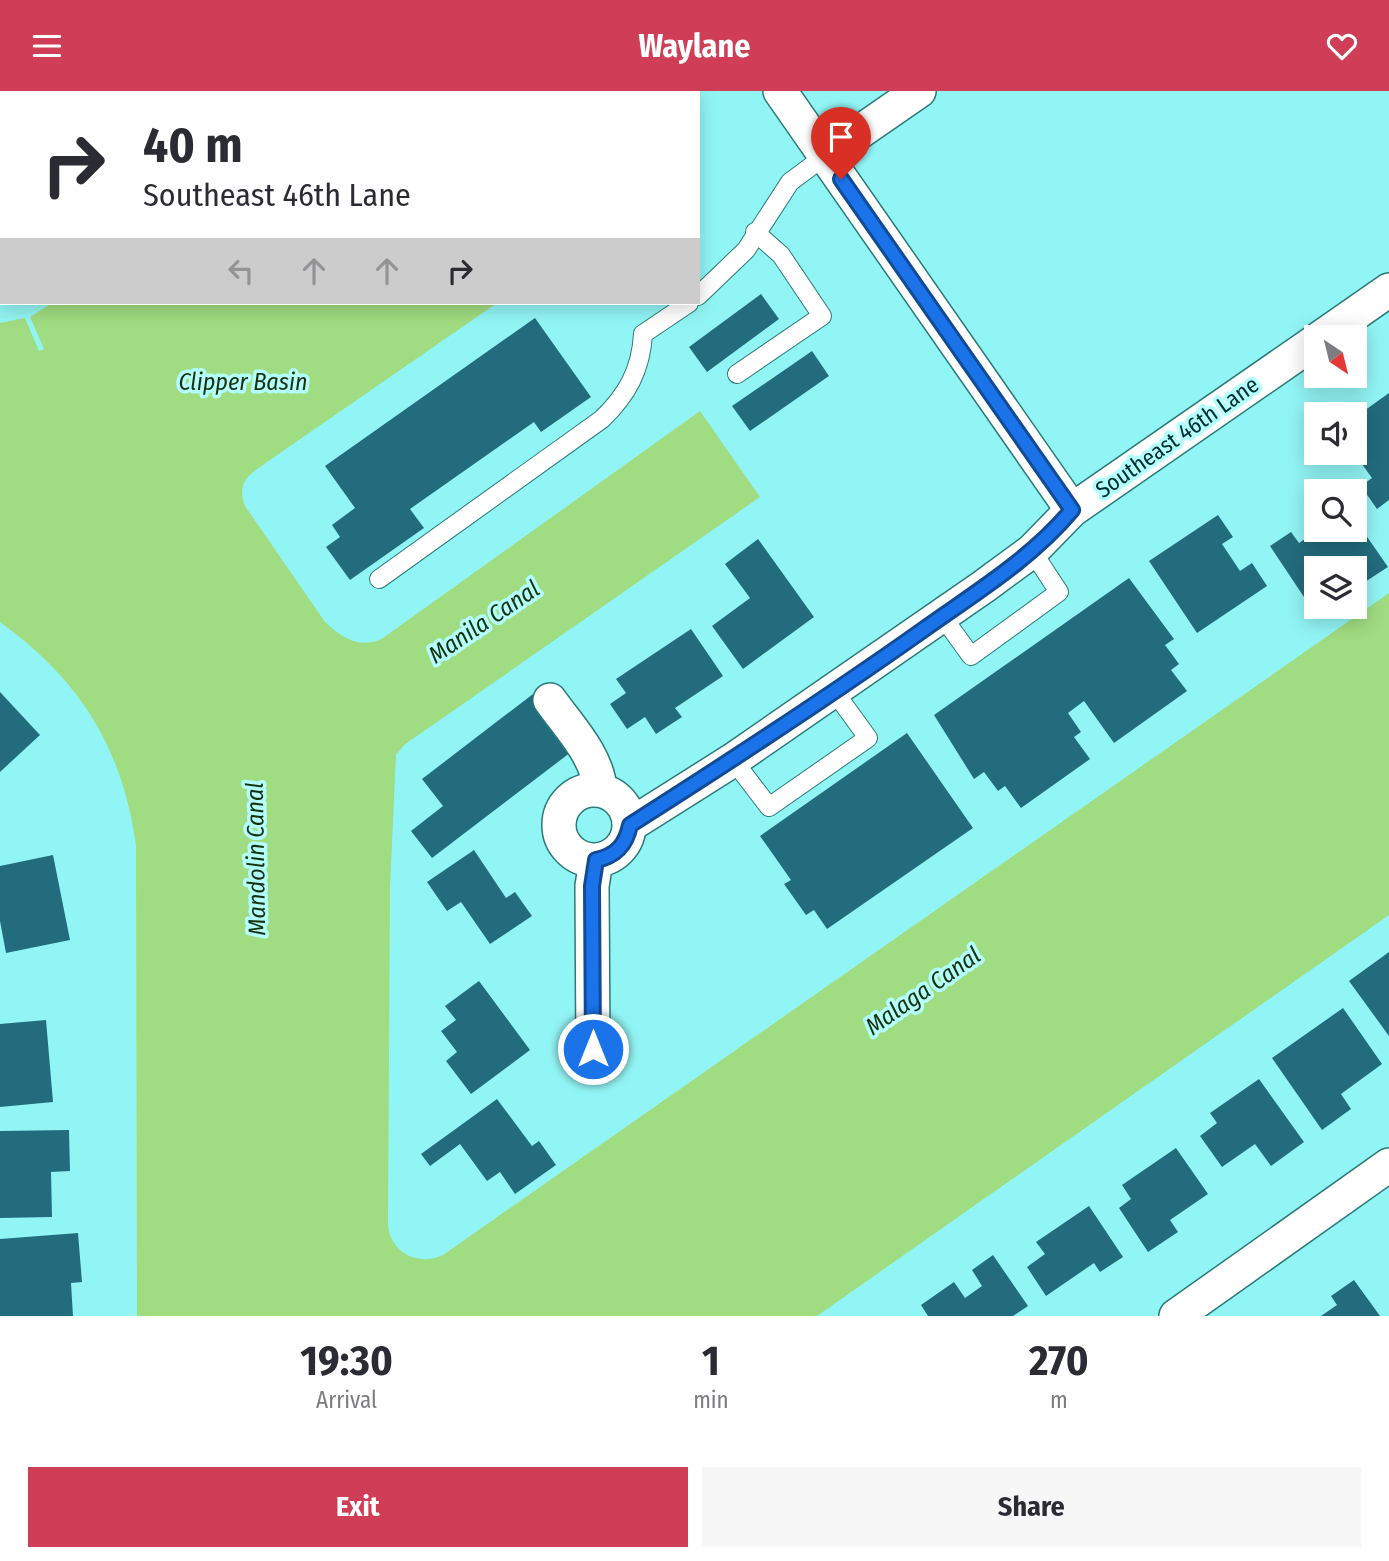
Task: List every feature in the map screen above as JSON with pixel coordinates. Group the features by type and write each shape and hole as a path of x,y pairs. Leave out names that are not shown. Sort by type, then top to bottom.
{"street":[{"path":"780,91 1072,510"},
{"path":"825,156 919,91"},
{"name":"Southeast 46th Lane","path":"1338,325 1389,290"},
{"name":"Southeast 46th Lane","path":"596,860 607,858 624,845 630,825 733,760 942,616 1032,551 1072,510 1304,349"},
{"path":"550,700 591,757 599,776 600,790"},
{"path":"593,1049 592,886 596,860 583,859 563,842 560,817 575,796 600,790 621,802 630,825"},
{"path":"1176,1316 1389,1165"}],"lane":[{"path":"700,294 734,264 790,182 825,156"},
{"path":"737,374 822,316 781,255 755,232"},
{"path":"379,579 601,419 629,388 642,352 643,334 686,305"},
{"path":"942,616 971,656 1059,592 1032,551"},
{"path":"733,760 769,807 868,738 834,691"}],"water":[{"path":"41,305 494,305 257,469 243,485 245,506 325,622 352,641 367,643 383,638 700,411 760,497 404,745 396,755 390,887 388,1225 394,1243 407,1255 424,1259 443,1255 1352,619 1367,619 1367,608 1389,593 1389,915 817,1316 137,1316 136,845 120,777 93,719 53,668 0,622 0,318 34,310"}],"pier":[{"path":"41,305 49,305 30,317 44,349 39,351 25,318 0,323 0,318 34,310"}],"building":[{"path":"761,294 779,319 707,372 689,347"},
{"path":"535,318 591,397 541,432 534,422 410,509 424,528 350,580 326,547 340,537 332,525 355,508 325,466"},
{"path":"812,351 829,376 750,431 732,406"},
{"path":"1389,393 1389,500 1377,509 1367,495 1367,482 1372,478 1363,465 1367,465 1367,409"},
{"path":"1218,515 1233,537 1222,544 1240,571 1252,563 1267,586 1197,633 1149,561"},
{"path":"1291,532 1299,543 1304,540 1304,542 1367,542 1367,537 1388,567 1367,581 1367,556 1304,556 1304,597 1270,546"},
{"path":"758,539 814,617 743,669 712,626 750,598 725,564"},
{"path":"1129,578 1174,639 1165,645 1179,664 1171,670 1187,691 1114,743 1084,701 1068,713 1081,732 1074,737 1090,759 1021,808 1005,786 998,791 984,772 974,779 934,715"},
{"path":"691,629 723,676 675,708 682,717 656,734 645,717 627,729 610,704 626,693 616,679"},
{"path":"0,692 40,735 0,772"},
{"path":"533,694 575,749 432,858 411,831 443,806 422,779"},
{"path":"907,733 973,828 827,929 814,910 806,915 784,884 791,880 760,836"},
{"path":"474,850 506,898 515,892 532,916 490,944 461,902 447,911 427,882"},
{"path":"53,855 70,940 6,953 0,921 0,866"},
{"path":"1389,952 1389,1036 1349,981"},
{"path":"479,981 530,1050 471,1094 446,1061 457,1052 441,1031 456,1020 445,1006"},
{"path":"1343,1008 1382,1064 1341,1094 1351,1109 1322,1130 1272,1058"},
{"path":"46,1020 53,1102 0,1107 0,1024"},
{"path":"1259,1079 1304,1142 1271,1166 1255,1144 1222,1167 1200,1136 1217,1123 1210,1113"},
{"path":"497,1099 532,1146 539,1141 556,1165 515,1194 500,1172 487,1181 460,1144 430,1166 421,1154"},
{"path":"69,1130 70,1171 51,1172 52,1217 0,1218 0,1131"},
{"path":"1176,1148 1208,1194 1170,1220 1178,1232 1148,1252 1119,1208 1131,1199 1122,1185"},
{"path":"1089,1206 1123,1257 1100,1272 1094,1263 1046,1296 1027,1267 1045,1254 1036,1242"},
{"path":"78,1233 82,1282 71,1283 73,1316 0,1316 0,1239"},
{"path":"993,1255 1028,1306 1013,1316 928,1316 921,1305 954,1282 965,1298 982,1286 972,1270"},
{"path":"1354,1280 1380,1316 1321,1316 1337,1305 1331,1296"}],"route":[{"path":"593,1049 592,886 596,860 607,858 624,845 630,825 733,760 864,671 1032,551 1055,531 1072,510 841,179"}],"water label":[{"name":"Clipper Basin","path":"243,382"},
{"name":"Manila Canal","path":"484,622"},
{"name":"Mandolin Canal","path":"256,859"},
{"name":"Malaga Canal","path":"923,991"}]}
